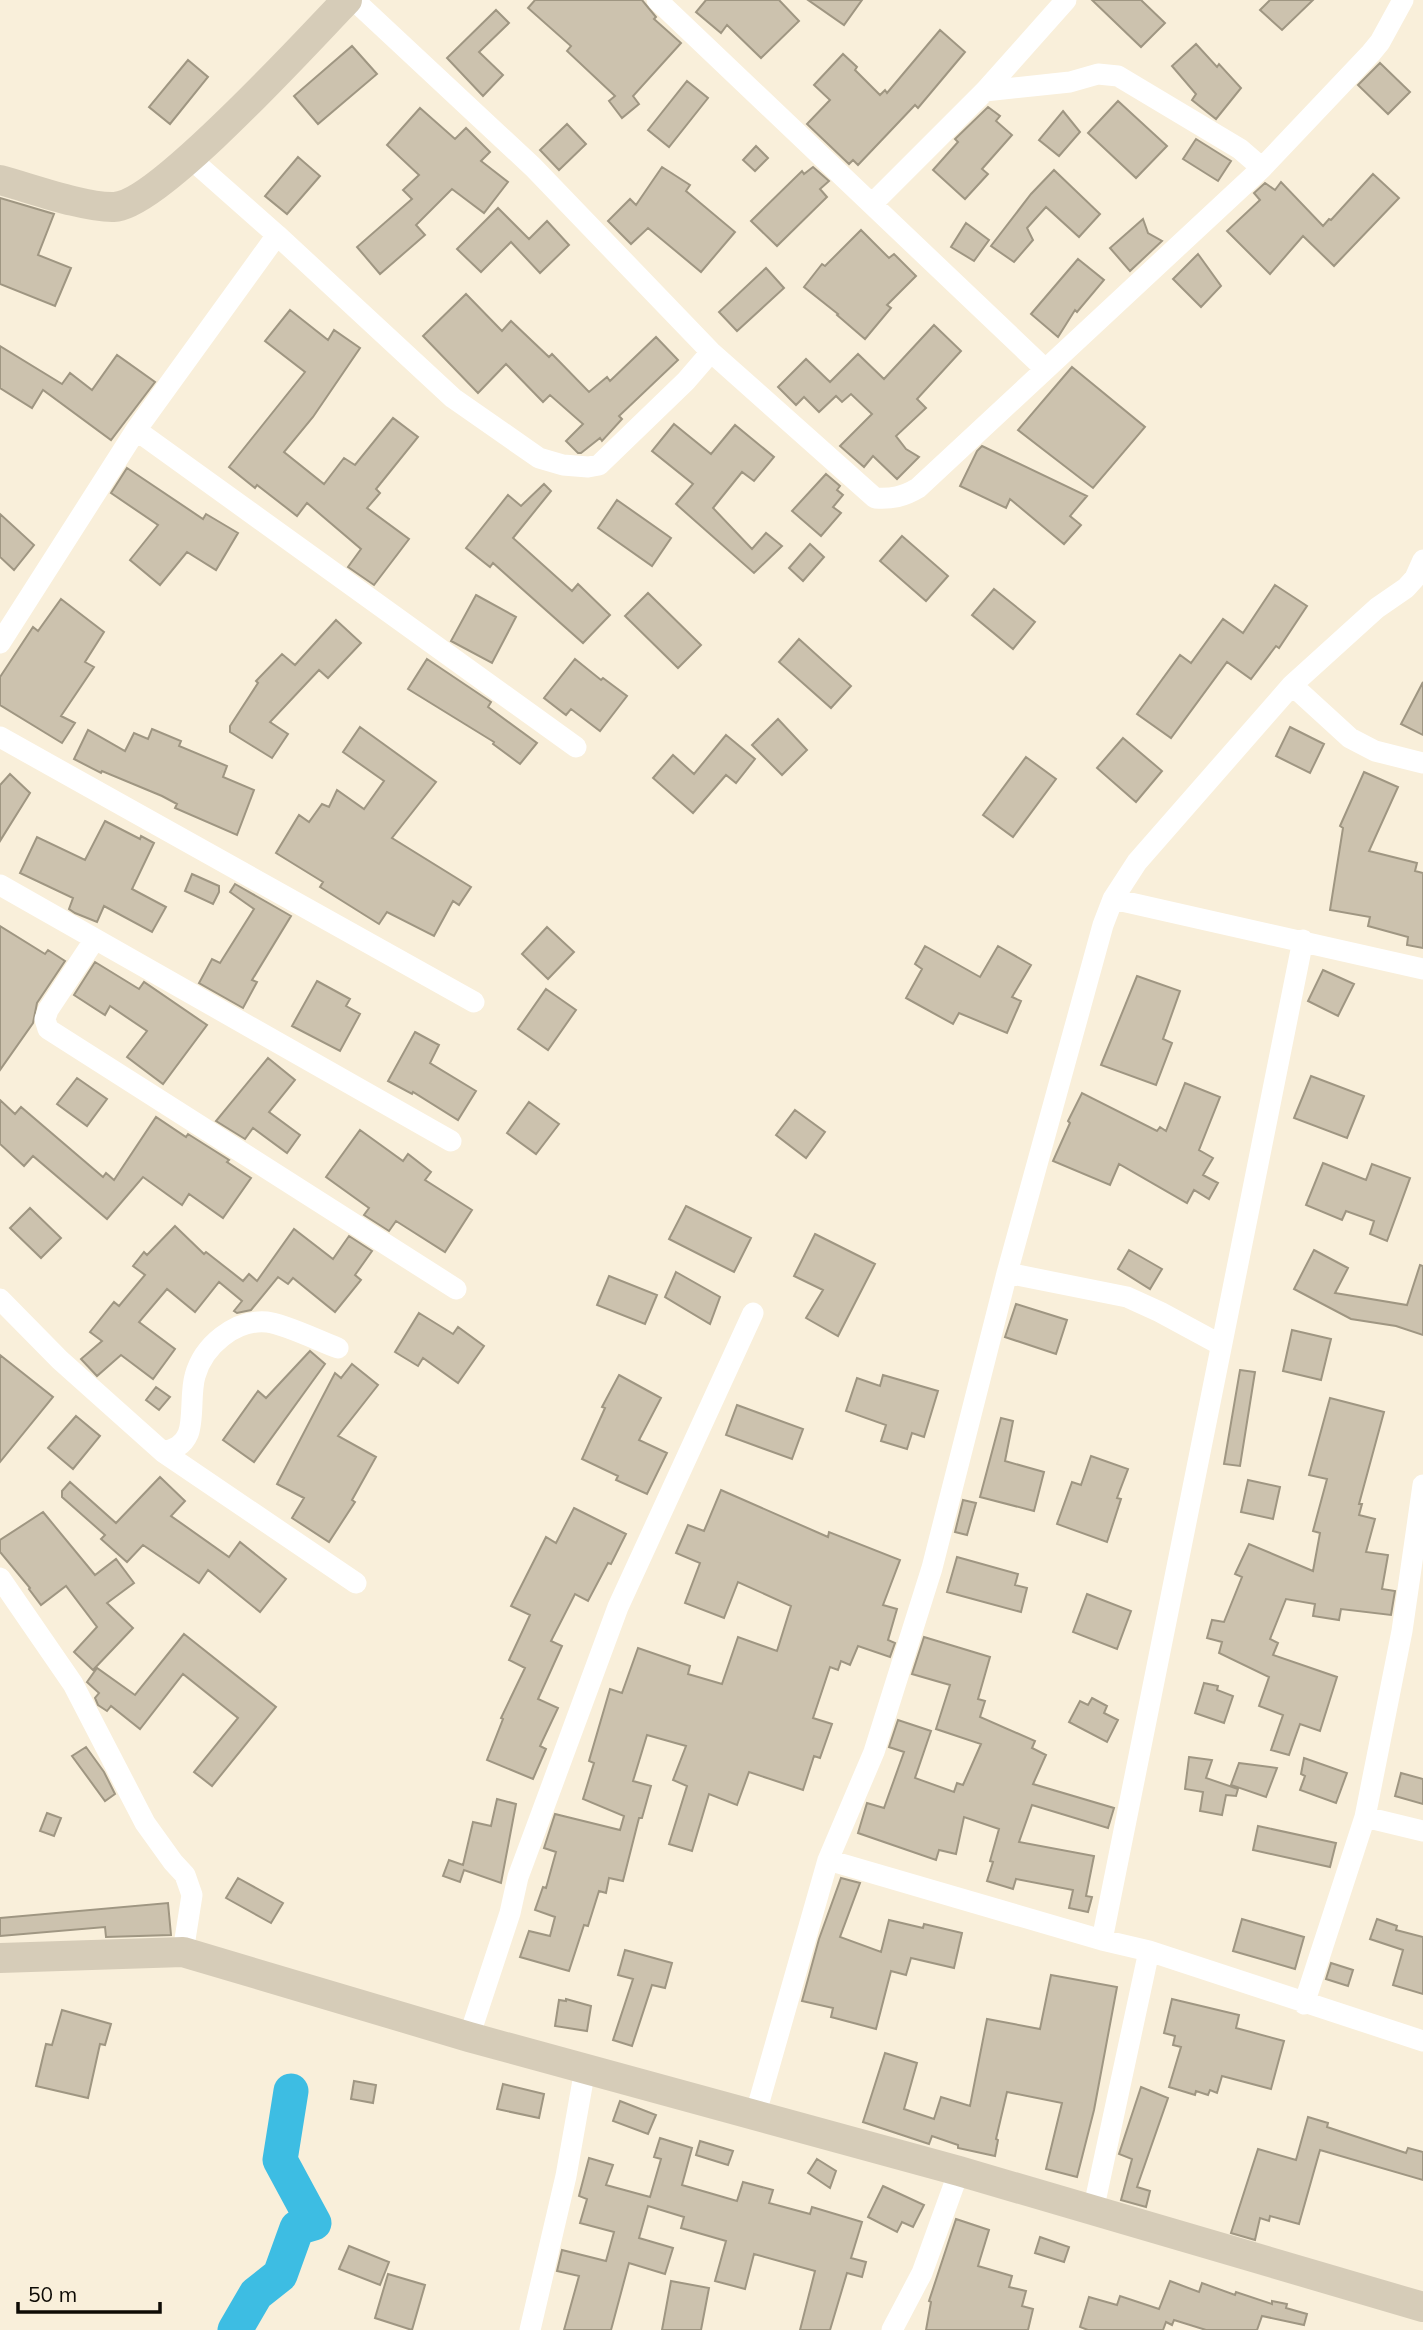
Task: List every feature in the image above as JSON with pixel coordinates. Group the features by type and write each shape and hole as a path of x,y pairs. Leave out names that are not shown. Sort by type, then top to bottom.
{"street":[{"path":"0,180 93,205 116,207 132,202 191,159 347,0"},
{"path":"354,0 533,167 711,352 875,498 889,499 904,497 918,488 1262,168 1371,53 1403,0"},
{"path":"873,204 985,91 1066,0"},
{"path":"661,1 1045,369"},
{"path":"985,91 1070,82 1098,74 1118,76 1240,149 1262,168"},
{"path":"191,159 453,398 539,458 562,465 598,465 686,381 711,352"},
{"path":"0,643 136,430 277,235"},
{"path":"136,430 576,747"},
{"path":"755,2116 828,1860 874,1752 932,1568 1007,1273 1102,925 1113,899 1136,862 1292,685 1377,608 1406,588 1420,572"},
{"path":"1292,685 1350,738 1375,751 1423,763"},
{"path":"0,737 474,1002"},
{"path":"0,885 451,1140"},
{"path":"1113,899 1423,969"},
{"path":"95,939 48,1010 45,1018 48,1028 456,1289"},
{"path":"1102,1940 1303,940"},
{"path":"1007,1273 1127,1297 1222,1345"},
{"path":"0,1299 60,1360 163,1452 356,1583"},
{"path":"469,2037 510,1913 518,1877 618,1607 753,1313"},
{"path":"163,1452 176,1449 189,1432 195,1376 204,1356 217,1340 237,1328 269,1322 338,1348"},
{"path":"1304,2004 1365,1817 1413,1633 1423,1485"},
{"path":"0,1578 73,1684 145,1823 185,1875 192,1895 183,1952"},
{"path":"1365,1817 1423,1831"},
{"path":"828,1860 1102,1940 1149,1951 1423,2041"},
{"path":"1093,2211 1149,1951"},
{"path":"0,1958 183,1952 469,2037 958,2171 1423,2307"},
{"path":"530,2330 566,2176 585,2069"},
{"path":"892,2330 922,2273 958,2171"}],"building":[{"path":"535,0 642,0 656,17 654,19 681,43 633,96 639,104 622,118 609,101 615,96 567,51 571,46 528,8"},
{"path":"706,0 779,0 799,21 761,58 727,25 721,33 696,12"},
{"path":"808,0 862,0 844,25"},
{"path":"1092,0 1141,0 1165,23 1141,47"},
{"path":"1270,0 1313,0 1282,30 1260,10"},
{"path":"496,10 509,23 479,52 503,75 483,96 447,58"},
{"path":"940,30 965,52 918,108 915,105 858,165 853,160 849,164 807,124 830,100 814,85 843,54 880,95 885,90 887,93"},
{"path":"1196,44 1241,88 1216,119 1192,100 1196,94 1172,66"},
{"path":"352,46 377,74 318,124 294,96"},
{"path":"188,60 208,77 170,124 149,107"},
{"path":"1380,63 1410,92 1388,114 1358,85"},
{"path":"687,81 708,98 669,147 648,130"},
{"path":"1118,101 1167,146 1136,178 1088,133"},
{"path":"988,107 1000,116 996,121 1012,135 982,169 988,174 965,199 933,170 958,142 955,139"},
{"path":"420,108 455,139 466,128 490,152 481,161 508,182 484,213 452,189 416,225 425,235 380,274 357,247 412,199 403,190 419,175 387,145"},
{"path":"1063,111 1080,132 1059,156 1039,140"},
{"path":"567,124 586,144 559,170 540,150"},
{"path":"1196,139 1231,161 1218,181 1183,159"},
{"path":"756,146 768,158 755,171 743,160"},
{"path":"298,157 320,176 287,214 265,196"},
{"path":"662,167 690,185 686,191 735,232 701,272 648,228 631,244 608,221 630,199 636,205"},
{"path":"813,167 829,181 820,189 827,197 777,246 751,221 802,171 804,174"},
{"path":"1054,170 1100,214 1079,237 1046,207 1027,228 1033,240 1014,262 991,246 1031,194"},
{"path":"1373,174 1399,198 1334,266 1303,236 1270,274 1227,231 1260,200 1254,193 1265,183 1275,190 1281,182 1323,226"},
{"path":"0,198 54,214 38,255 71,268 55,306 0,284"},
{"path":"498,208 529,239 547,221 569,245 540,273 511,242 481,272 457,249"},
{"path":"1143,219 1148,233 1162,241 1130,271 1110,248"},
{"path":"966,223 989,240 974,261 951,247"},
{"path":"861,230 889,258 894,254 916,276 887,305 891,308 865,339 804,287 822,264 825,266"},
{"path":"1198,254 1221,286 1201,307 1173,279"},
{"path":"1078,259 1104,280 1077,312 1075,310 1058,337 1031,314"},
{"path":"766,268 784,288 737,331 719,312"},
{"path":"466,294 502,331 511,321 549,357 552,354 589,392 607,377 610,381 656,337 678,360 619,416 622,419 602,441 600,438 578,453 566,441 583,424 550,395 543,402 506,364 478,393 423,336"},
{"path":"290,310 328,340 334,330 360,348 313,417 284,452 324,484 344,458 355,465 393,418 418,437 376,489 380,493 367,508 409,539 374,585 348,567 361,549 307,503 297,516 229,467 305,372 265,341"},
{"path":"934,325 961,351 917,399 926,408 896,436 906,449 919,457 897,479 873,456 864,467 840,446 872,414 851,394 842,402 836,396 819,412 804,397 796,405 778,387 806,359 830,382 858,354 884,379"},
{"path":"0,346 62,384 70,373 92,390 117,355 155,382 111,440 43,390 32,408 0,388"},
{"path":"1072,367 1145,427 1093,488 1018,430"},
{"path":"674,424 711,454 735,425 774,457 754,481 742,472 713,508 752,549 766,533 782,546 754,573 676,504 693,484 652,451"},
{"path":"982,446 1087,496 1070,516 1081,525 1064,544 1010,499 1006,508 960,486"},
{"path":"127,468 203,519 206,514 238,533 216,570 187,552 160,585 130,560 158,525 111,493"},
{"path":"826,474 840,486 837,490 843,495 833,507 841,513 821,536 792,511"},
{"path":"544,484 551,491 513,538 572,591 578,584 610,615 583,643 493,563 490,567 466,548 508,495 521,506"},
{"path":"617,500 671,538 652,566 598,528"},
{"path":"0,514 34,545 14,570 0,557"},
{"path":"902,536 948,576 926,601 880,561"},
{"path":"810,544 824,557 803,581 789,568"},
{"path":"1275,585 1307,606 1279,648 1276,646 1251,679 1227,662 1171,738 1137,714 1180,655 1191,663 1223,619 1243,633"},
{"path":"994,589 1035,622 1013,649 972,615"},
{"path":"648,593 701,645 678,668 625,616"},
{"path":"476,595 516,617 492,663 451,641"},
{"path":"61,599 104,632 85,662 94,667 61,716 75,723 62,743 0,705 0,677 33,627 38,631"},
{"path":"336,620 361,643 328,678 319,670 270,722 288,734 272,758 230,732 230,726 258,683 256,681 282,654 295,665"},
{"path":"799,639 851,686 831,708 779,662"},
{"path":"427,659 491,702 488,707 537,743 520,764 493,744 494,742 408,689"},
{"path":"575,659 627,696 600,731 571,709 566,715 544,698"},
{"path":"1423,682 1423,735 1401,724"},
{"path":"778,719 807,750 782,775 752,745"},
{"path":"360,727 436,782 392,838 471,887 459,905 453,901 434,936 387,912 379,924 320,887 323,882 276,853 299,815 309,822 322,804 329,807 337,790 364,809 384,781 343,752"},
{"path":"1290,727 1324,744 1310,773 1276,756"},
{"path":"152,729 181,741 179,746 227,766 223,777 254,790 237,835 175,808 177,804 162,796 102,771 101,773 74,759 88,730 125,751 134,733 148,739"},
{"path":"726,735 755,759 736,783 726,775 693,813 653,778 673,755 694,774"},
{"path":"1123,738 1162,771 1136,802 1097,768"},
{"path":"1026,757 1056,779 1013,837 983,815"},
{"path":"1364,772 1398,787 1369,851 1417,863 1415,871 1423,873 1423,948 1407,945 1408,937 1368,926 1370,917 1330,910 1343,828 1340,826"},
{"path":"10,774 30,793 0,841 0,785"},
{"path":"105,821 154,843 132,889 166,907 152,932 104,906 97,922 75,913 69,909 73,898 20,873 37,837 85,860"},
{"path":"192,874 219,886 213,904 185,891"},
{"path":"235,884 291,916 252,980 257,982 243,1008 199,983 212,959 220,963 254,909 230,892"},
{"path":"0,926 45,954 48,950 65,961 37,1003 33,1023 0,1070"},
{"path":"547,927 574,952 548,979 522,954"},
{"path":"925,946 980,977 998,946 1031,965 1012,997 1021,1001 1007,1033 959,1013 953,1024 906,998 922,969 915,964"},
{"path":"95,962 139,989 144,982 207,1025 163,1084 127,1057 147,1031 110,1006 105,1015 74,995"},
{"path":"1323,970 1354,984 1338,1016 1308,1001"},
{"path":"1137,976 1180,991 1163,1039 1172,1043 1156,1085 1101,1065"},
{"path":"317,981 350,999 346,1006 360,1014 340,1051 292,1026"},
{"path":"546,989 576,1010 548,1050 518,1029"},
{"path":"415,1032 439,1045 430,1063 476,1091 458,1120 413,1092 412,1094 388,1081"},
{"path":"268,1058 295,1080 269,1112 300,1135 287,1153 253,1128 245,1139 216,1121"},
{"path":"1311,1076 1364,1096 1347,1138 1294,1118"},
{"path":"77,1078 107,1099 87,1126 57,1104"},
{"path":"1185,1083 1220,1097 1199,1150 1213,1158 1203,1175 1218,1183 1209,1199 1194,1190 1187,1203 1119,1164 1110,1185 1053,1161 1082,1093 1157,1131 1160,1127 1166,1131"},
{"path":"0,1100 15,1114 21,1107 103,1177 106,1173 114,1180 156,1117 229,1160 227,1162 251,1178 223,1218 189,1194 182,1205 143,1177 107,1219 33,1156 24,1166 0,1144"},
{"path":"529,1102 559,1124 536,1154 507,1133"},
{"path":"795,1110 825,1132 806,1158 776,1135"},
{"path":"360,1130 403,1161 408,1154 431,1172 425,1180 472,1210 445,1252 396,1221 389,1231 364,1215 369,1208 326,1177"},
{"path":"1323,1163 1366,1180 1372,1164 1410,1178 1387,1241 1370,1234 1374,1221 1346,1211 1342,1220 1306,1205"},
{"path":"686,1206 751,1238 734,1272 669,1239"},
{"path":"30,1208 61,1238 41,1258 10,1228"},
{"path":"175,1226 204,1254 206,1252 243,1281 249,1274 257,1281 294,1229 333,1259 349,1236 372,1251 355,1275 361,1280 335,1312 293,1278 288,1284 278,1277 251,1310 237,1313 234,1311 242,1301 219,1282 195,1312 167,1289 139,1322 175,1349 153,1379 121,1355 97,1376 81,1359 102,1341 90,1332 114,1302 119,1306 145,1275 133,1266 144,1252 147,1255"},
{"path":"815,1234 875,1264 838,1336 806,1318 823,1290 794,1276"},
{"path":"1129,1250 1162,1269 1150,1289 1118,1269"},
{"path":"1314,1250 1348,1268 1335,1293 1407,1305 1420,1265 1423,1266 1423,1335 1396,1326 1351,1319 1294,1289"},
{"path":"676,1272 720,1297 710,1324 665,1297"},
{"path":"609,1276 657,1295 645,1324 597,1305"},
{"path":"1016,1304 1067,1320 1056,1354 1005,1337"},
{"path":"419,1313 453,1334 458,1327 484,1346 458,1383 423,1358 418,1366 395,1352"},
{"path":"1292,1330 1331,1339 1321,1380 1283,1371"},
{"path":"310,1351 325,1364 254,1462 223,1440 258,1391 266,1398"},
{"path":"0,1355 53,1397 0,1462"},
{"path":"352,1364 378,1385 338,1436 376,1457 352,1500 355,1502 329,1542 292,1518 304,1498 277,1484 335,1373 341,1378"},
{"path":"1240,1370 1255,1372 1240,1466 1224,1464"},
{"path":"619,1375 661,1398 639,1440 667,1453 647,1494 616,1480 618,1476 582,1459 605,1408 602,1407"},
{"path":"883,1375 938,1391 924,1437 912,1433 907,1449 881,1441 886,1425 846,1411 857,1378 880,1386"},
{"path":"156,1387 170,1397 159,1410 146,1400"},
{"path":"1330,1398 1384,1412 1359,1504 1362,1504 1359,1515 1375,1519 1366,1552 1388,1555 1382,1589 1395,1591 1391,1615 1341,1609 1339,1620 1313,1616 1315,1604 1286,1599 1270,1639 1278,1643 1273,1655 1337,1677 1320,1731 1300,1724 1289,1755 1271,1750 1283,1715 1259,1706 1269,1677 1219,1653 1222,1642 1207,1638 1212,1620 1224,1622 1242,1577 1235,1574 1249,1544 1313,1571 1320,1533 1313,1531 1327,1479 1309,1475"},
{"path":"737,1405 803,1429 792,1459 726,1435"},
{"path":"76,1416 100,1436 73,1469 48,1448"},
{"path":"1001,1418 1013,1421 1005,1461 1044,1472 1034,1511 980,1497"},
{"path":"1091,1456 1128,1469 1117,1498 1121,1499 1107,1542 1057,1524 1072,1482 1081,1485"},
{"path":"160,1477 185,1501 171,1516 229,1557 240,1542 286,1579 260,1612 208,1570 199,1583 143,1545 127,1562 101,1539 105,1535 62,1497 62,1491 70,1482 116,1523"},
{"path":"1248,1480 1280,1487 1273,1519 1241,1512"},
{"path":"721,1490 828,1537 829,1532 900,1560 883,1605 897,1609 888,1640 895,1643 890,1657 858,1646 850,1665 841,1661 838,1670 830,1667 813,1718 832,1724 820,1758 814,1756 803,1790 749,1772 737,1805 709,1794 692,1851 669,1844 687,1786 673,1780 686,1746 647,1735 633,1781 651,1786 642,1818 639,1818 623,1881 609,1878 606,1893 599,1891 588,1926 584,1925 569,1971 520,1957 529,1931 550,1936 555,1917 535,1910 543,1887 546,1888 556,1852 544,1848 555,1814 620,1830 624,1816 583,1799 594,1763 589,1761 610,1689 622,1693 638,1648 690,1666 688,1674 722,1684 738,1637 777,1651 791,1606 738,1582 724,1618 685,1603 700,1563 676,1553 688,1525 704,1531"},
{"path":"963,1500 976,1503 967,1535 955,1532"},
{"path":"574,1508 626,1534 588,1601 575,1594 551,1641 562,1646 538,1699 558,1708 540,1746 546,1749 533,1779 487,1760 503,1719 501,1718 525,1668 509,1660 530,1615 511,1606 546,1537 556,1543"},
{"path":"43,1512 95,1575 116,1559 134,1583 107,1603 133,1628 93,1670 74,1652 97,1627 66,1586 41,1605 0,1552 0,1540"},
{"path":"957,1557 1018,1574 1015,1585 1027,1588 1021,1612 947,1592"},
{"path":"1087,1594 1131,1611 1117,1649 1073,1632"},
{"path":"184,1634 276,1707 212,1786 194,1772 238,1718 183,1674 140,1729 111,1706 107,1711 98,1705 95,1698 99,1693 87,1682 97,1668 135,1695"},
{"path":"924,1637 990,1657 978,1699 985,1701 980,1717 1035,1741 1032,1748 1046,1755 1033,1784 1114,1808 1108,1828 1032,1805 1019,1842 1094,1856 1086,1896 1092,1897 1088,1912 1069,1908 1073,1890 1016,1879 1013,1889 987,1881 999,1829 964,1817 956,1854 939,1850 936,1860 858,1833 867,1803 884,1808 904,1752 889,1747 898,1720 931,1731 915,1778 954,1792 957,1783 963,1785 981,1744 936,1729 950,1685 912,1674"},
{"path":"1204,1683 1218,1686 1217,1690 1233,1696 1224,1723 1195,1713"},
{"path":"1092,1698 1107,1706 1104,1713 1118,1720 1107,1742 1069,1722 1080,1701 1088,1705"},
{"path":"86,1747 104,1772 115,1794 105,1801 72,1756"},
{"path":"1189,1757 1212,1760 1206,1778 1238,1789 1236,1796 1226,1795 1222,1815 1200,1811 1203,1792 1185,1789"},
{"path":"1304,1758 1347,1773 1336,1803 1300,1790 1305,1776 1301,1774"},
{"path":"1239,1763 1277,1768 1266,1797 1231,1785"},
{"path":"1401,1773 1423,1779 1423,1804 1395,1796"},
{"path":"497,1799 516,1804 501,1883 464,1870 460,1882 443,1876 449,1860 463,1865 473,1822 491,1826"},
{"path":"47,1813 61,1818 54,1836 40,1831"},
{"path":"1258,1826 1336,1843 1330,1867 1253,1850"},
{"path":"238,1878 283,1903 271,1923 226,1898"},
{"path":"841,1878 860,1883 840,1937 881,1952 889,1920 923,1928 924,1924 962,1933 954,1968 911,1958 906,1975 891,1971 876,2029 831,2017 833,2008 802,2001 819,1939"},
{"path":"168,1903 171,1935 106,1937 105,1927 0,1936 0,1918"},
{"path":"1242,1919 1304,1937 1295,1969 1233,1951"},
{"path":"1377,1919 1397,1926 1396,1930 1423,1937 1423,1994 1393,1985 1403,1950 1370,1939"},
{"path":"625,1950 672,1963 665,1988 652,1985 632,2046 613,2040 633,1979 618,1975"},
{"path":"1331,1963 1353,1970 1348,1986 1326,1979"},
{"path":"1051,1975 1117,1987 1094,2110 1077,2177 1046,2169 1062,2103 1007,2092 996,2139 995,2156 958,2148 958,2145 932,2136 929,2144 863,2122 885,2053 917,2063 904,2109 934,2119 941,2097 970,2106 987,2019 1040,2029"},
{"path":"566,1999 591,2006 587,2031 555,2026 559,2000"},
{"path":"1172,1999 1239,2015 1236,2028 1284,2041 1271,2089 1222,2076 1217,2093 1210,2090 1208,2095 1196,2091 1195,2095 1169,2087 1181,2047 1173,2045 1175,2036 1164,2033"},
{"path":"62,2010 111,2024 105,2045 100,2044 88,2098 36,2086 46,2044 52,2045"},
{"path":"354,2081 376,2085 373,2103 351,2099"},
{"path":"503,2084 544,2094 539,2118 497,2109"},
{"path":"1141,2087 1168,2098 1137,2187 1150,2191 1146,2207 1121,2200 1132,2159 1119,2154"},
{"path":"620,2101 656,2115 648,2134 613,2121"},
{"path":"1308,2117 1328,2123 1327,2127 1406,2153 1408,2148 1423,2152 1423,2180 1320,2150 1299,2224 1270,2216 1269,2221 1260,2218 1255,2240 1231,2233 1258,2149 1296,2160"},
{"path":"660,2138 692,2148 682,2185 737,2201 743,2182 773,2190 769,2203 810,2214 812,2207 862,2222 851,2258 866,2262 862,2277 847,2273 830,2330 800,2330 815,2271 754,2254 745,2289 715,2281 726,2241 681,2228 684,2217 648,2206 639,2238 673,2248 665,2274 629,2263 611,2330 564,2330 579,2276 557,2271 562,2250 606,2261 614,2232 580,2223 587,2199 579,2196 589,2158 613,2165 606,2185 650,2197 661,2159 654,2157"},
{"path":"700,2141 733,2151 728,2165 696,2155"},
{"path":"817,2159 836,2171 830,2188 808,2173"},
{"path":"883,2186 924,2205 913,2227 902,2222 897,2232 868,2217"},
{"path":"956,2219 989,2230 978,2266 1012,2276 1009,2287 1026,2291 1022,2306 1033,2309 1028,2330 926,2330 929,2301"},
{"path":"1040,2237 1069,2247 1064,2262 1035,2253"},
{"path":"349,2246 389,2262 380,2285 339,2269"},
{"path":"388,2274 425,2285 412,2330 375,2318"},
{"path":"671,2281 709,2288 701,2330 662,2330"},
{"path":"1170,2281 1199,2292 1202,2283 1235,2295 1236,2292 1272,2304 1272,2301 1287,2304 1286,2308 1307,2314 1304,2325 1262,2316 1257,2330 1206,2330 1174,2320 1172,2325 1166,2322 1163,2330 1088,2330 1080,2327 1089,2297 1117,2305 1120,2296 1159,2309"}],"waterway":[{"path":"235,2330 256,2294 280,2275 297,2228 314,2223 280,2160 291,2091"}]}
